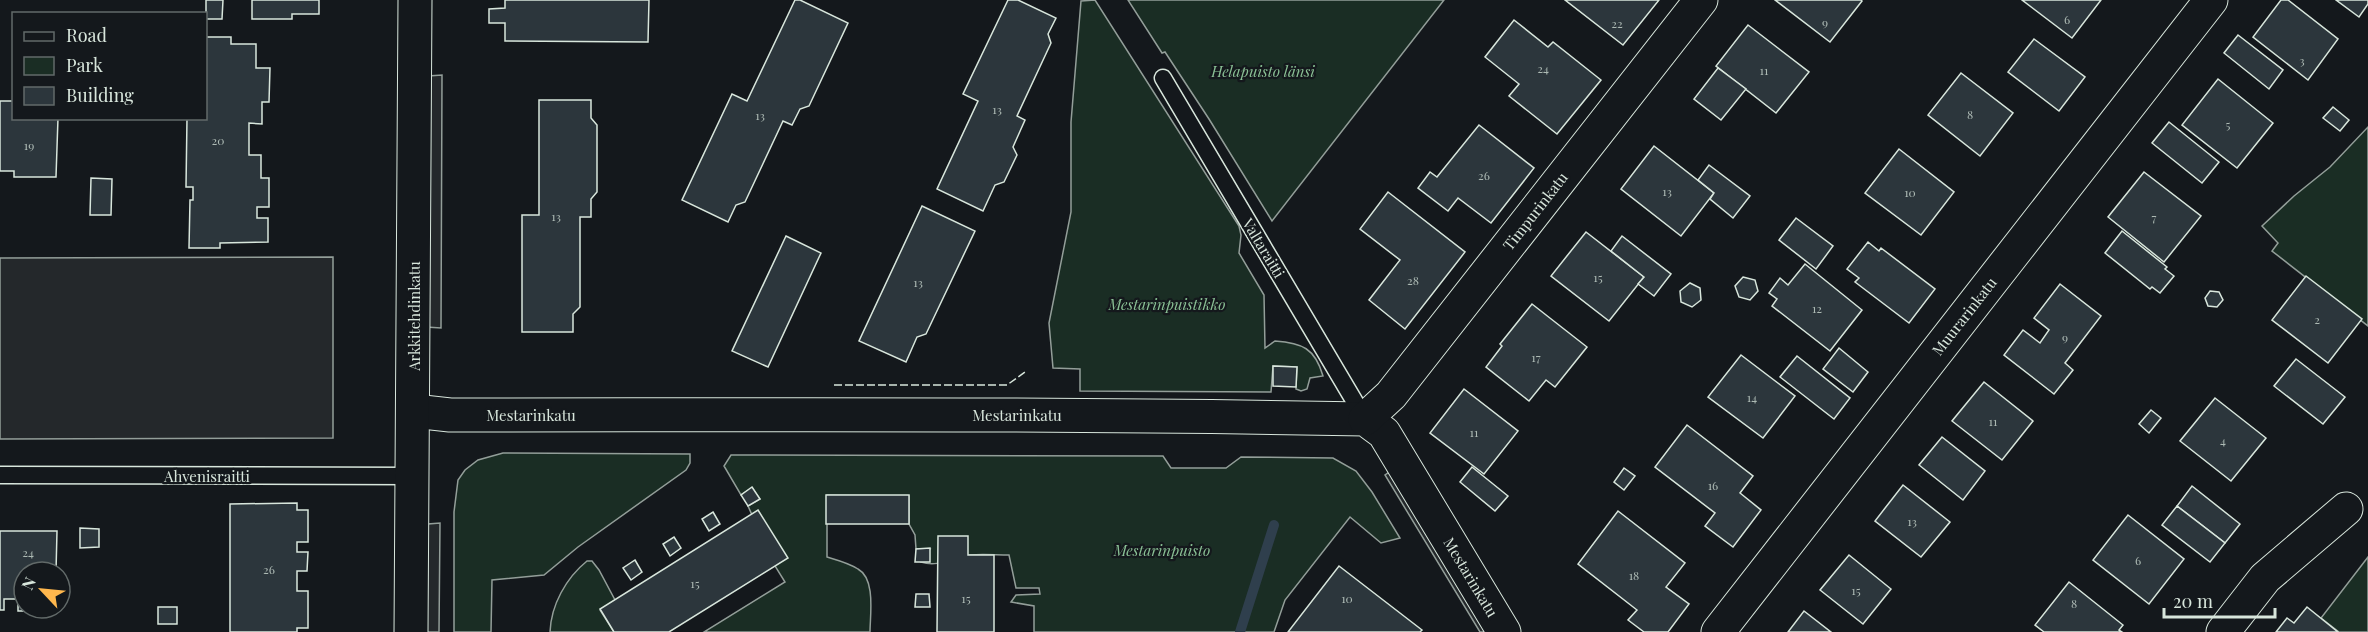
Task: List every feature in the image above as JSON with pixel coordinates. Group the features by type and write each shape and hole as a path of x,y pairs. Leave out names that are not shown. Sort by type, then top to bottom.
{"street":[{"name":"Arkkitehdinkatu","path":"411,632 415,0"},
{"name":"Timpurinkatu","path":"1365,419 1391,395 1701,0"},
{"name":"Muurarinkatu","path":"1718,632 2211,0"},
{"name":"Mestarinkatu","path":"414,411 450,415 1106,416 1365,419 1384,433 1504,632"},
{"path":"2223,632 2265,579 2346,509"}],"lane":[{"name":"Valtaraitti","path":"1163,78 1365,419"},
{"name":"Ahvenisraitti","path":"0,474 413,476"}],"green space":[{"name":"Mestarinpuistikko","path":"1095,0 1239,226 1241,235 1239,253 1264,295 1265,348 1275,341 1293,343 1306,349 1316,359 1323,376 1310,378 1307,389 1301,391 1296,389 1297,367 1273,366 1271,392 1080,391 1080,369 1053,368 1049,323 1071,212 1071,122 1081,1"},
{"name":"Helapuisto länsi","path":"1128,0 1444,0 1272,221 1209,119"},
{"path":"2368,127 2368,326 2272,251 2278,243 2262,226 2330,167"},
{"path":"503,453 690,454 690,463 686,470 578,547 544,575 492,580 491,632 454,632 454,512 458,480 465,470 478,460"},
{"name":"Mestarinpuisto","path":"731,455 1163,456 1171,468 1226,468 1241,457 1333,458 1356,471 1372,492 1400,538 1381,543 1350,517 1285,600 1274,632 1034,632 1034,606 1011,602 1016,595 1040,594 1039,588 1016,588 1009,555 969,555 934,564 921,562 930,549 916,549 915,535 909,524 909,496 827,495 827,557 851,565 864,574 871,598 870,632 704,632 785,582 775,566 748,506 760,499 752,488 741,495 724,466"},
{"path":"2368,557 2368,632 2339,632 2321,618"},
{"path":"587,561 592,561 599,570 615,600 600,610 614,632 550,632 553,612 561,593 572,575"}],"shaded area":[{"path":"442,75 441,328 426,327 428,76"},
{"path":"333,257 333,438 0,439 0,258"},
{"path":"1397,467 1497,632 1480,632 1385,475"},
{"path":"440,523 439,632 427,632 428,524"}],"building":[{"path":"206,0 223,0 222,19 207,19"},
{"path":"252,0 319,0 319,14 292,14 292,19 252,19"},
{"path":"505,0 649,0 648,42 505,41 505,23 489,23 489,9 505,8"},
{"path":"795,0 800,0 848,23 809,106 800,109 792,125 783,121 745,202 736,205 728,222 682,200 732,94 747,101"},
{"path":"1008,0 1018,0 1056,18 1048,34 1051,43 1017,116 1025,120 1013,147 1017,155 1004,182 995,185 983,211 937,189 978,101 963,94"},
{"path":"1565,0 1659,0 1623,45"},
{"path":"1775,0 1861,0 1862,1 1830,42"},
{"path":"2022,0 2101,0 2072,38"},
{"path":"2281,0 2288,0 2338,39 2308,80 2253,37"},
{"path":"2336,0 2368,0 2368,4 2359,17"},
{"path":"1514,20 1548,47 1553,42 1601,80 1557,134 1509,96 1519,84 1485,57"},
{"path":"1748,25 1809,72 1776,113 1716,66"},
{"path":"2238,35 2283,70 2269,89 2224,53"},
{"path":"207,37 231,37 231,44 256,44 256,68 270,68 269,102 262,102 262,124 249,123 249,155 261,155 261,178 269,178 269,207 257,207 257,218 268,218 268,242 220,243 220,248 189,248 190,200 193,200 193,187 186,187 187,120 207,120"},
{"path":"2034,39 2085,77 2059,111 2008,72"},
{"path":"1718,68 1746,89 1721,120 1694,99"},
{"path":"1961,73 2013,113 1980,156 1928,115"},
{"path":"2218,79 2273,123 2237,168 2182,125"},
{"path":"539,100 591,100 591,118 597,125 597,192 591,199 591,217 580,217 580,307 573,314 573,332 522,332 522,215 539,215"},
{"path":"0,101 12,101 12,120 58,120 56,177 14,177 14,171 0,171"},
{"path":"2333,107 2349,120 2340,131 2323,118"},
{"path":"2169,122 2219,162 2202,183 2152,143"},
{"path":"1479,125 1534,168 1491,223 1458,198 1448,211 1418,188 1430,172 1437,177"},
{"path":"1654,146 1714,193 1681,236 1621,189"},
{"path":"1899,149 1954,192 1921,235 1865,193"},
{"path":"1709,165 1750,196 1733,218 1710,199 1714,193 1698,180"},
{"path":"2144,172 2201,216 2164,262 2108,217"},
{"path":"91,178 112,179 111,215 90,215"},
{"path":"1388,192 1465,252 1405,329 1369,300 1400,260 1360,229"},
{"path":"922,206 975,231 926,334 917,337 906,362 859,341"},
{"path":"1796,218 1833,246 1816,269 1779,240"},
{"path":"2122,231 2167,267 2165,269 2174,276 2160,293 2152,287 2150,289 2105,253"},
{"path":"1586,232 1644,277 1609,321 1551,276"},
{"path":"786,236 821,253 768,367 732,351"},
{"path":"1622,236 1671,274 1654,296 1638,284 1644,277 1611,251"},
{"path":"1868,242 1879,251 1881,248 1935,289 1909,323 1855,282 1859,278 1847,269"},
{"path":"1805,264 1862,310 1830,351 1772,306 1777,299 1769,293 1780,278 1788,285"},
{"path":"2306,276 2362,319 2328,363 2272,320"},
{"path":"1743,277 1755,280 1758,291 1750,300 1739,297 1735,286"},
{"path":"1690,283 1700,288 1701,300 1692,307 1681,302 1680,291"},
{"path":"2060,284 2101,316 2065,363 2073,370 2054,394 2004,355 2023,330 2040,343 2049,330 2034,318"},
{"path":"2210,291 2219,292 2223,300 2217,307 2208,306 2205,298"},
{"path":"1532,304 1587,347 1555,387 1546,380 1529,401 1486,367 1502,346 1500,344"},
{"path":"1839,348 1868,372 1853,392 1823,369"},
{"path":"1741,355 1795,396 1763,438 1708,397"},
{"path":"1797,356 1850,398 1834,419 1780,377"},
{"path":"2296,359 2345,397 2323,424 2274,386"},
{"path":"1273,366 1297,367 1296,387 1273,386"},
{"path":"1984,382 2033,421 2002,460 1952,421"},
{"path":"1464,389 1518,431 1484,474 1430,433"},
{"path":"2215,398 2266,438 2231,481 2180,441"},
{"path":"2151,410 2161,418 2149,433 2139,424"},
{"path":"1687,425 1753,476 1740,493 1761,510 1733,547 1705,526 1715,513 1655,467"},
{"path":"1942,437 1985,471 1963,500 1919,465"},
{"path":"1472,467 1508,496 1495,511 1460,482"},
{"path":"1624,468 1635,476 1624,490 1614,482"},
{"path":"1903,485 1950,522 1921,557 1875,521"},
{"path":"2192,486 2240,524 2225,543 2177,506"},
{"path":"752,487 760,499 748,506 741,495"},
{"path":"826,495 909,495 909,524 826,524"},
{"path":"297,503 297,510 308,510 308,542 297,542 297,552 308,552 307,571 297,571 297,591 308,591 308,628 297,628 297,632 230,632 230,504"},
{"path":"2177,506 2225,543 2210,562 2162,525"},
{"path":"758,510 788,558 669,632 614,632 600,609"},
{"path":"1618,511 1685,563 1666,587 1689,604 1668,632 1644,632 1628,620 1637,610 1578,564"},
{"path":"713,512 720,524 709,531 702,519"},
{"path":"2128,515 2184,559 2149,604 2093,560"},
{"path":"80,528 99,529 99,547 80,548"},
{"path":"0,531 57,531 56,560 12,560 12,599 4,599 4,610 0,610"},
{"path":"938,536 968,536 968,555 994,555 994,632 937,632"},
{"path":"674,537 681,548 670,556 663,544"},
{"path":"930,548 930,562 915,562 916,549"},
{"path":"1849,555 1891,589 1863,624 1820,590"},
{"path":"635,560 642,572 631,580 623,568"},
{"path":"1339,566 1422,630 1420,632 1288,632"},
{"path":"2069,582 2123,625 2119,630 2122,632 2044,632 2035,625"},
{"path":"916,594 929,594 930,607 915,607"},
{"path":"158,607 177,607 177,624 158,624"},
{"path":"2307,607 2338,632 2276,632 2287,618 2294,623"},
{"path":"1804,611 1831,632 1788,632"}],"waterway":[{"path":"1240,632 1274,525"}],"fence":[{"path":"834,385 1007,385 1025,372"}]}
